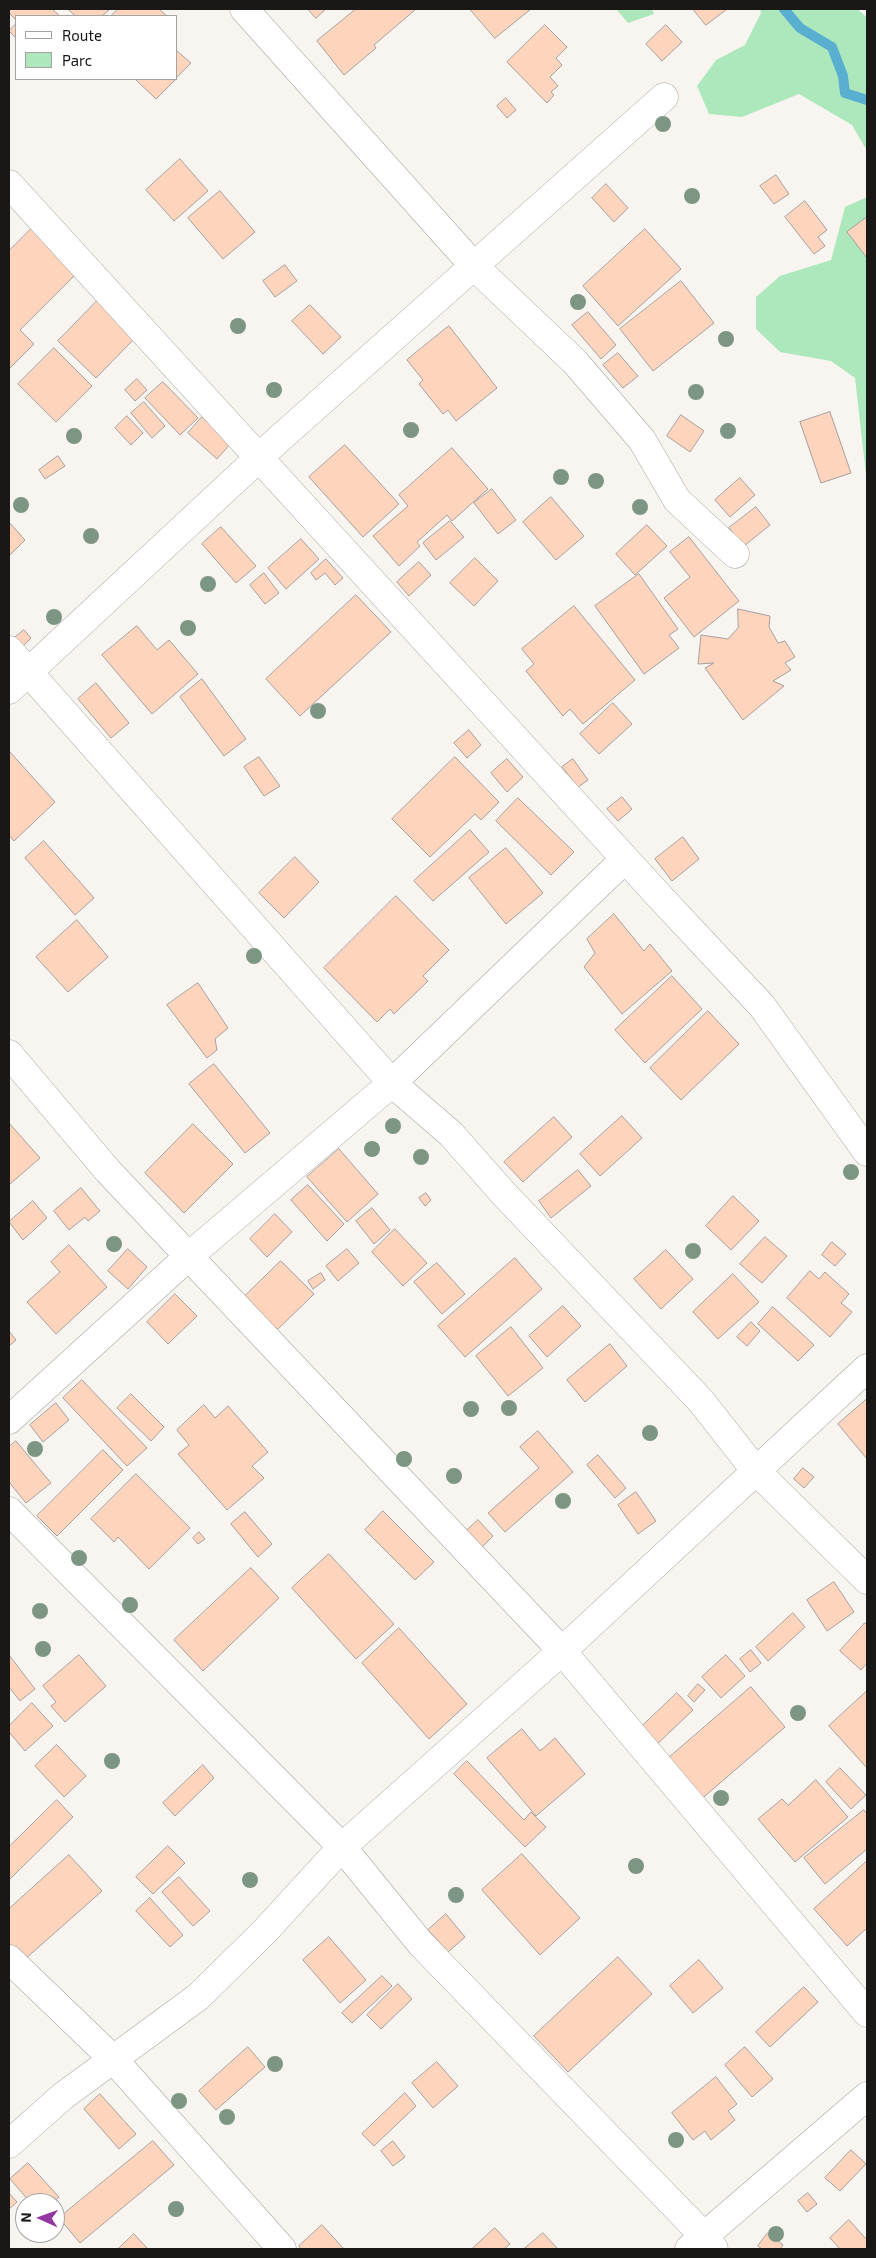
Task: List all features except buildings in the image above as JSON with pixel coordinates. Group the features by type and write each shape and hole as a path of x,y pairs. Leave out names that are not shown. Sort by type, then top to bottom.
{"street":[{"path":"244,9 474,266 575,362 642,440 677,500 734,554"},
{"path":"9,690 258,459 664,98"},
{"path":"9,184 258,459 762,1006 867,1152"},
{"path":"9,650 392,1083 451,1134 504,1194 701,1401 755,1470 867,1580"},
{"path":"9,1420 189,1256 392,1083 625,859"},
{"path":"9,1054 108,1170 562,1651 867,2013"},
{"path":"9,2144 63,2096 198,1997 265,1931 342,1847 562,1651 867,1368"},
{"path":"9,1511 342,1847 421,1944 702,2245 867,2096"},
{"path":"9,1959 114,2060 282,2249"}],"green space":[{"path":"616,9 652,9 654,14 628,23"},
{"path":"760,9 857,9 867,17 867,151 852,125 799,94 742,117 709,114 697,86 716,60 745,45 761,13"},
{"path":"867,197 867,484 855,378 831,361 780,352 756,329 756,297 780,276 831,260 845,207"}],"waterway":[{"path":"784,9 800,28 832,47 843,76 845,93 867,100"}]}
